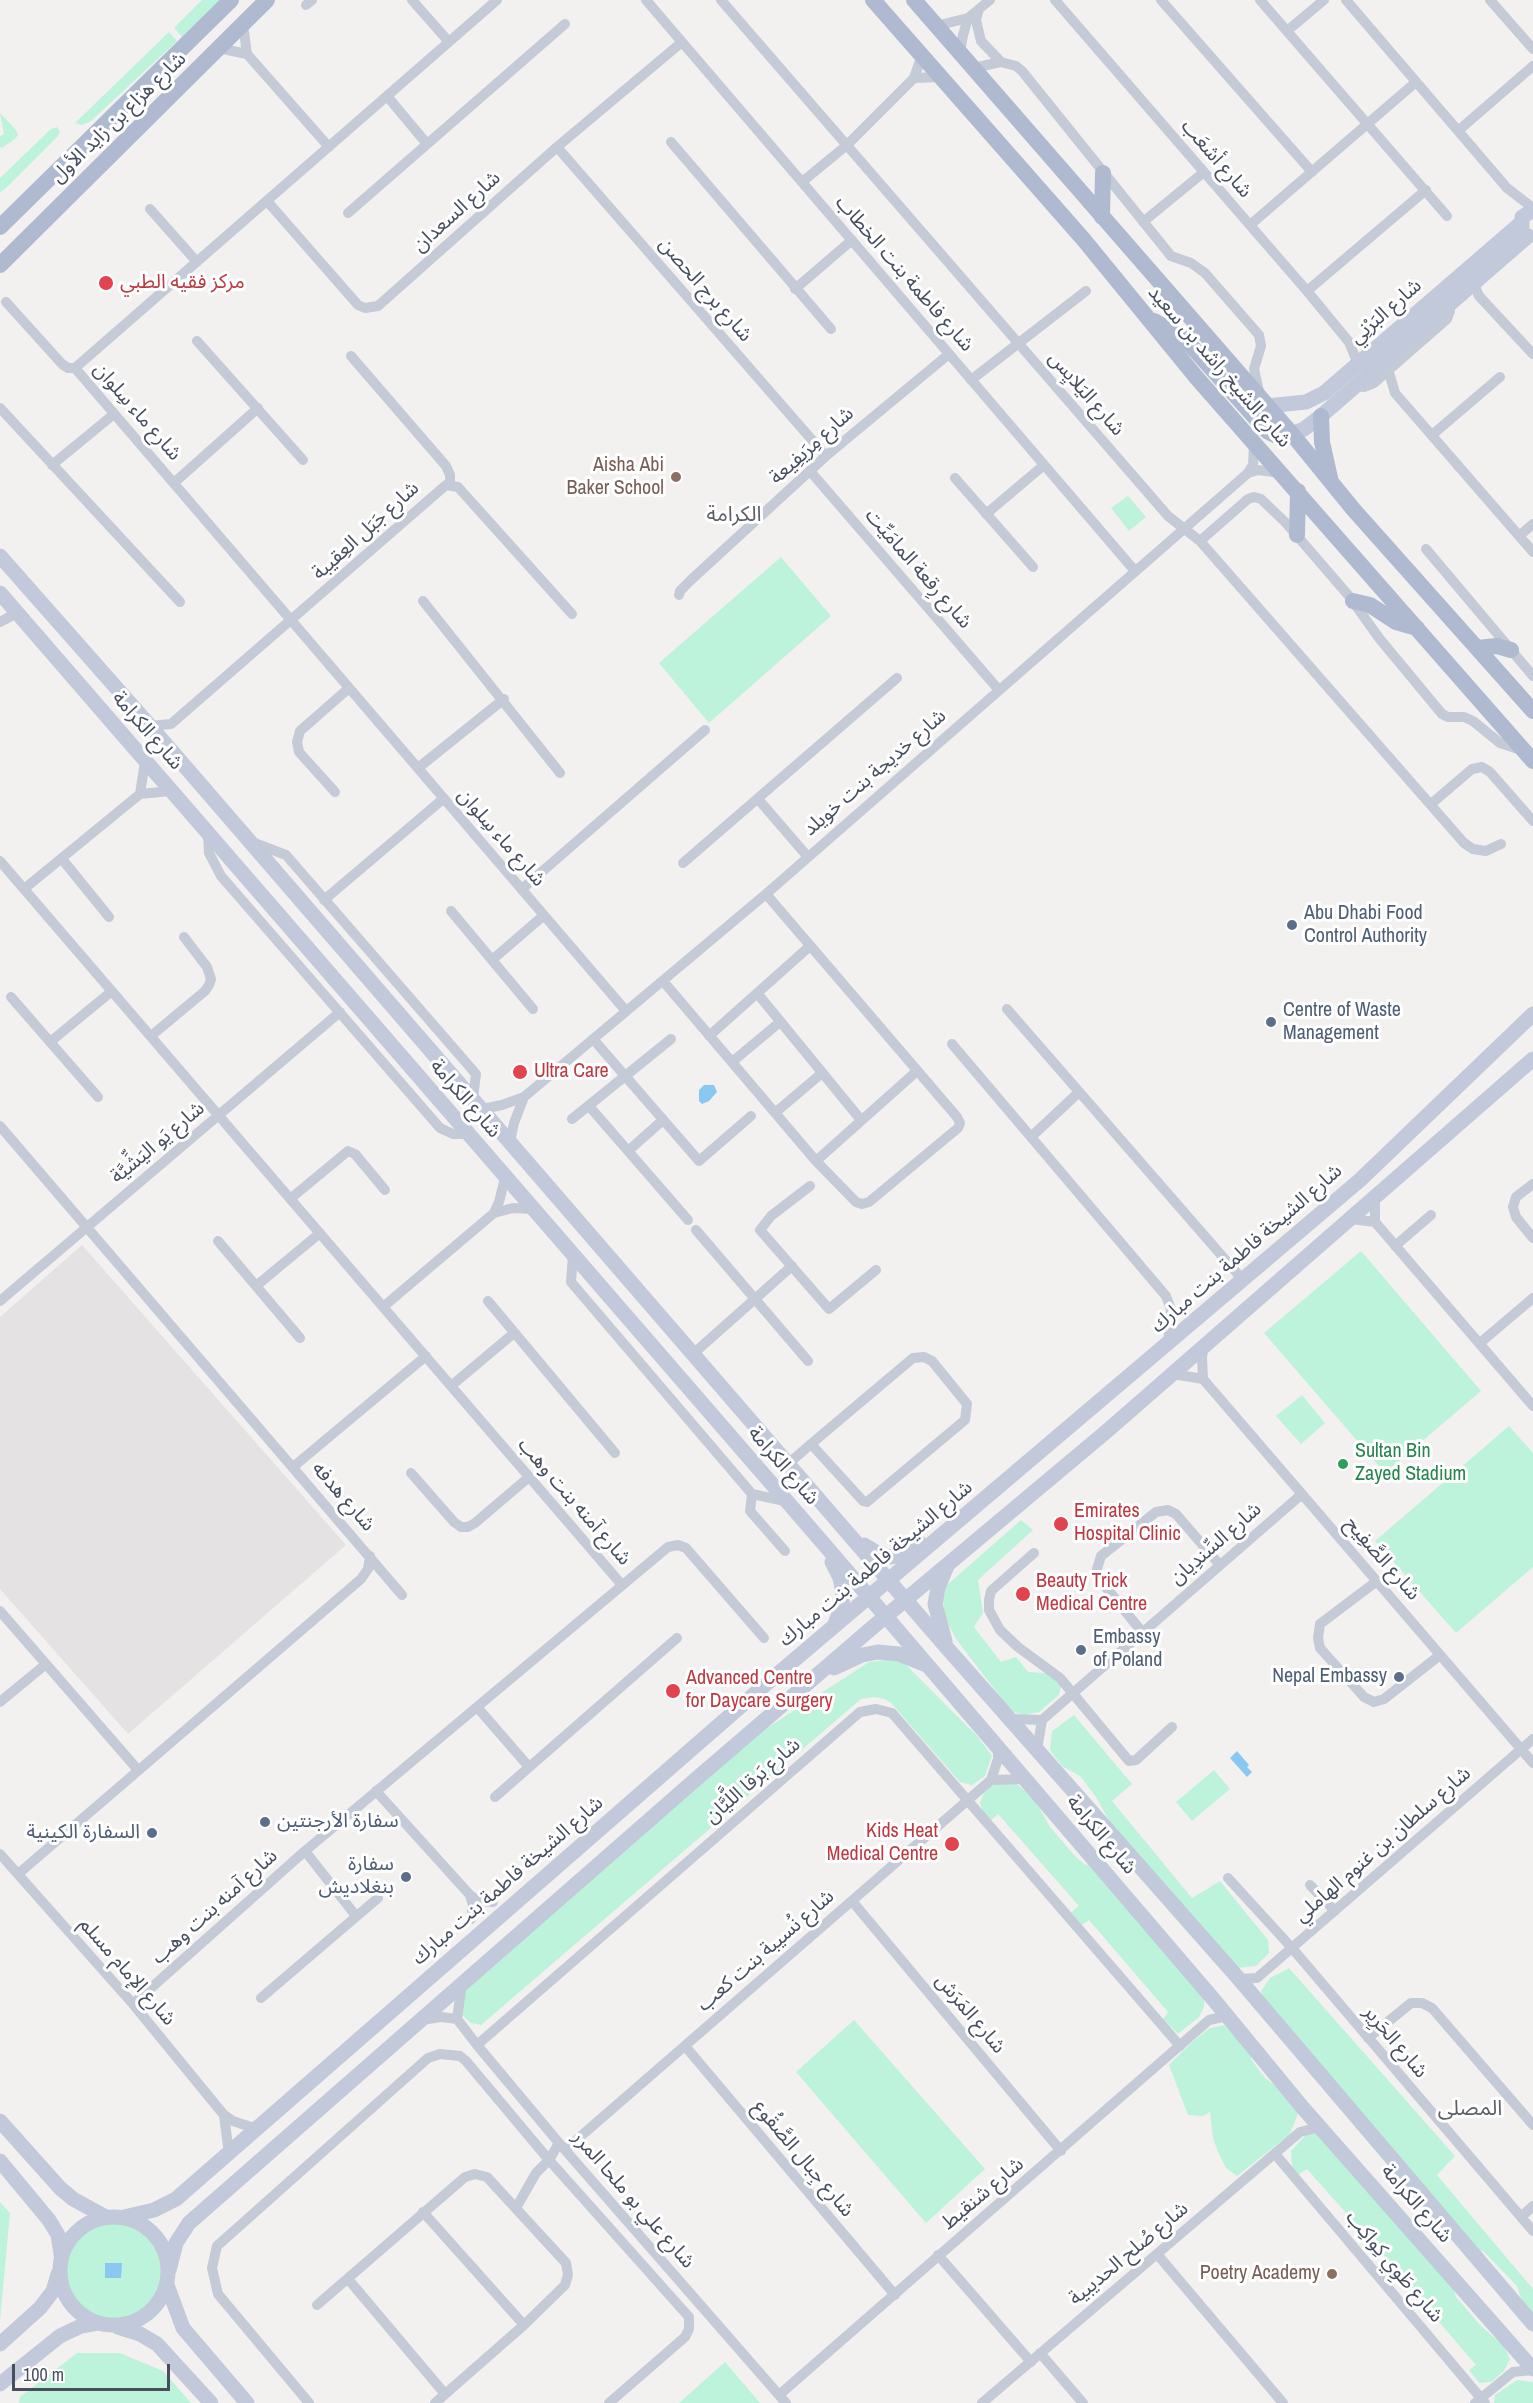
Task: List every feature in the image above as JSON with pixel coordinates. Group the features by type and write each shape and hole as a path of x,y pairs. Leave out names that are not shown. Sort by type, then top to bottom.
{"main road":[{"name":"شارع هزاع بن زايد الأول","path":"0,227 231,0"},
{"name":"شارع هزاع بن زايد الأول","path":"0,265 267,0"},
{"name":"شارع الشيخ راشد بن سعيد","path":"873,0 1083,240 1196,377 1529,756"},
{"name":"شارع الشيخ راشد بن سعيد","path":"922,4 936,26 1292,434 1332,484 1533,711"},
{"path":"1102,217 1103,173"},
{"path":"1526,230 1526,213 1533,209"},
{"name":"شارع البَرْنِي","path":"1265,404 1296,404 1324,393 1497,243 1526,230"},
{"name":"شارع البَرْنِي","path":"1292,434 1304,429 1321,416 1449,305 1526,230"},
{"path":"1478,279 1473,272 1491,255 1497,243"},
{"path":"1148,318 1186,340 1267,432 1279,437 1292,434"},
{"path":"1321,416 1323,450 1332,484"},
{"path":"1297,535 1298,491"},
{"name":"شارع الكرامة","path":"0,556 250,841 948,1649 1239,1979 1533,2324"},
{"name":"شارع الكرامة","path":"0,593 823,1543 1214,2000 1303,2108 1533,2369"},
{"path":"1353,601 1370,604 1396,622 1418,628"},
{"path":"1477,648 1497,646 1510,650"},
{"name":"شارع الشيخة فاطمة بنت مبارك","path":"124,2217 154,2210 176,2199 229,2154 832,1629 1360,1180 1533,1014"},
{"path":"115,2326 132,2322 148,2314 160,2301 176,2242 189,2223 815,1677 1173,1374 1533,1059"},
{"path":"851,1537 879,1554 890,1557 902,1555 926,1539 942,1535"},
{"path":"823,1543 840,1578 843,1592 841,1612 832,1629"},
{"path":"947,1565 938,1588 935,1604 937,1619 948,1649"},
{"path":"815,1677 862,1655 878,1652 898,1654 927,1665"},
{"path":"0,2121 60,2188 88,2208 106,2217"},
{"path":"0,2161 49,2220 58,2235 61,2254"},
{"path":"0,2344 40,2308 53,2290 61,2254 68,2240 78,2229 91,2221 106,2217 124,2217 144,2226 160,2242 166,2256 168,2278 183,2328 247,2403"},
{"path":"58,2271 60,2285 74,2309 85,2318 140,2334 157,2344 211,2403"},
{"path":"0,2384 60,2336 81,2326 98,2323"}],"street":[{"path":"412,0 449,42"},
{"name":"شارع ماء سِلوان","path":"497,0 75,368 626,1011"},
{"name":"شارع فاطمة بنت الخطاب","path":"646,0 1135,571"},
{"name":"شارع اليَلايِس","path":"721,0 1168,516 1200,541 1462,840 1480,850 1491,850 1502,844"},
{"path":"936,26 968,18 990,0"},
{"name":"شارع أشعَب","path":"1055,0 1307,291 1349,342 1358,364"},
{"path":"1161,0 1312,172"},
{"path":"1260,0 1447,216"},
{"path":"1287,31 1324,0"},
{"path":"1346,0 1508,188 1533,209"},
{"path":"1492,0 1533,50"},
{"path":"979,9 977,30 981,41 1001,62"},
{"path":"960,52 968,18"},
{"path":"243,24 248,54 329,147"},
{"path":"348,213 565,24"},
{"name":"شارع السعدان","path":"267,201 358,305 365,309 378,306 557,147 682,42"},
{"path":"218,48 248,54"},
{"path":"802,182 847,145 914,78 922,55"},
{"path":"973,68 1001,62 1009,63 1022,71 1170,256 1191,263 1205,273 1259,335 1262,346 1255,363 1254,376 1265,404"},
{"path":"1459,130 1533,66"},
{"path":"914,78 940,77"},
{"path":"1250,225 1416,82"},
{"path":"387,96 427,144"},
{"path":"671,142 831,329"},
{"name":"شارع برج الحصن","path":"557,147 826,456"},
{"path":"1143,222 1204,172"},
{"path":"1508,188 1526,230"},
{"path":"1307,291 1426,190"},
{"path":"150,209 197,262"},
{"path":"795,288 852,240"},
{"path":"1478,279 1479,296 1533,354"},
{"path":"971,380 1086,291"},
{"path":"6,302 62,364 68,368 75,368"},
{"path":"1354,386 1364,387 1374,383 1447,319 1450,311 1449,305"},
{"path":"197,342 303,460"},
{"name":"شارع أشعَب","path":"1349,342 1371,354"},
{"name":"شارع مِرَيفِيعة","path":"679,595 692,579 826,456 949,354"},
{"path":"351,356 446,466 450,475 450,484"},
{"path":"1388,369 1395,393"},
{"path":"1432,435 1500,377"},
{"path":"1374,383 1395,393 1533,552"},
{"path":"0,408 180,602"},
{"path":"175,482 258,408"},
{"path":"52,465 114,414"},
{"path":"1248,473 1253,465 1254,441"},
{"path":"986,514 1044,465"},
{"path":"1248,473 1258,470 1282,473"},
{"name":"شارع رِقعة المامَيِّت","path":"810,471 998,689"},
{"name":"شارع خديجة بنت خويلد","path":"510,1142 514,1123 524,1097 766,894 1248,473"},
{"path":"955,478 1033,567"},
{"name":"شارع جَبَل العِقيبة","path":"171,724 442,486 450,484 458,487 572,614"},
{"path":"1200,541 1248,499 1254,497 1264,501 1297,535 1353,601 1384,646 1442,714 1448,717 1464,717 1473,721 1500,743 1529,756"},
{"path":"1519,536 1533,524"},
{"path":"1426,549 1533,676"},
{"path":"423,601 504,699 560,772"},
{"path":"0,622 17,613"},
{"path":"683,863 897,678"},
{"path":"335,792 299,752 297,742 300,731 349,688"},
{"path":"418,768 504,699"},
{"path":"150,726 171,724 169,748"},
{"path":"522,889 705,730"},
{"path":"140,794 145,761"},
{"path":"1431,804 1472,769 1482,767 1490,772 1533,821"},
{"path":"24,889 140,794 171,791"},
{"path":"324,900 443,799"},
{"path":"758,799 808,857"},
{"path":"208,834 209,853 221,876 440,1128 453,1134 468,1134"},
{"path":"250,841 286,855 476,1074 477,1104"},
{"path":"62,859 110,917"},
{"name":"شارع آمنه بنت وهب","path":"2,867 24,889 151,1036 622,1585 305,1851 133,2004"},
{"path":"663,981 816,1161 856,1202 862,1204 869,1202 958,1128 960,1123 957,1117 766,894"},
{"path":"451,911 533,1009"},
{"path":"492,960 543,916"},
{"path":"151,1036 205,991 209,985 211,979 207,967 184,937"},
{"path":"710,1036 810,946"},
{"path":"50,1042 112,992"},
{"path":"757,993 861,1119"},
{"path":"11,997 98,1097"},
{"path":"1007,1009 1243,1280"},
{"name":"شارع يَو اليَشِّيَّة","path":"0,1301 340,1012"},
{"path":"732,1062 780,1022"},
{"path":"593,1039 699,1161 751,1116"},
{"path":"572,1119 671,1039"},
{"path":"952,1044 1166,1296 1171,1309 1168,1345"},
{"path":"816,1161 917,1071"},
{"path":"776,1112 822,1073"},
{"path":"1031,1137 1078,1093"},
{"name":"شارع خديجة بنت خويلد","path":"477,1104 524,1097"},
{"path":"589,1106 688,1220"},
{"path":"628,1151 663,1120"},
{"name":"شارع هدفه","path":"0,1126 370,1556 368,1569 361,1579 18,1874"},
{"path":"290,1199 348,1151 355,1154 385,1190"},
{"path":"383,1307 494,1213 505,1178"},
{"path":"1533,1184 1516,1197 1513,1207 1516,1217 1533,1238"},
{"path":"810,1186 771,1216 760,1230 829,1309 876,1270"},
{"path":"1375,1198 1375,1222 1533,1406"},
{"path":"494,1213 513,1208 533,1209"},
{"path":"1395,1246 1431,1215"},
{"path":"1352,1219 1375,1222"},
{"path":"696,1230 808,1361"},
{"path":"256,1286 320,1233"},
{"path":"218,1241 300,1338"},
{"path":"573,1255 572,1282 752,1494 785,1501"},
{"path":"693,1354 792,1266"},
{"path":"1479,1343 1533,1298"},
{"path":"488,1301 615,1454"},
{"path":"451,1386 514,1333"},
{"path":"1173,1374 1203,1379 1204,1346"},
{"path":"293,1467 426,1356"},
{"path":"788,1464 811,1444 913,1358 924,1357 932,1361 967,1404 965,1420 867,1502 863,1501 811,1444"},
{"name":"شارع الصَّفِيح","path":"1203,1379 1533,1763"},
{"path":"411,1473 461,1527 468,1527 475,1523 529,1477"},
{"path":"752,1494 750,1511 785,1551"},
{"name":"شارع السِّندِيان","path":"1042,1720 1302,1494"},
{"path":"1142,1632 1100,1580 1097,1569 1101,1556 1156,1512 1168,1510 1176,1514 1219,1564"},
{"path":"622,1585 668,1547 678,1545 686,1548 764,1638"},
{"path":"1034,1553 992,1591 989,1610 1000,1630 1017,1647 1059,1678 1129,1761 1136,1760 1172,1727"},
{"path":"370,1556 402,1595"},
{"path":"1377,1581 1320,1624 1318,1638 1320,1648 1364,1697 1374,1702 1384,1699 1440,1655"},
{"path":"0,1611 138,1770"},
{"path":"495,1797 677,1638"},
{"path":"0,1702 46,1664"},
{"path":"477,1707 529,1767"},
{"name":"شارع بَرقا اللَّيَّان","path":"477,2045 860,1712 876,1709 892,1713 1180,2046"},
{"path":"1011,1719 1042,1720 1037,1750"},
{"name":"شارع سلطان بن غنوم الهاملي","path":"1257,1978 1533,1739"},
{"path":"998,1748 998,1759 991,1780 1025,1779"},
{"name":"شارع نُسيبة بنت كعب","path":"516,2208 536,2174 562,2146 684,2046 991,1780"},
{"path":"376,1791 470,1895 478,1901 493,1902"},
{"path":"305,1851 356,1916"},
{"name":"شارع الإمام مسلم","path":"0,1854 133,2004 224,2115 239,2124 257,2129"},
{"name":"شارع الحَرِير","path":"1228,1878 1292,1948 1533,2231"},
{"path":"1310,1885 1335,1911"},
{"path":"470,1895 473,1905 471,1919"},
{"path":"261,1998 378,1898"},
{"name":"شارع المَرَش","path":"852,1901 1061,2151"},
{"path":"1239,1979 1257,1978 1254,1998"},
{"path":"419,2021 434,2018 457,2019 462,1983"},
{"path":"1209,2020 1214,2000"},
{"path":"1368,2038 1411,2003 1422,2003 1432,2008 1533,2125"},
{"name":"شارع شنقيط","path":"783,2399 939,2254 1061,2151 1209,2020 1227,2016"},
{"name":"شارع علي بو ملحا المرر","path":"457,2019 562,2146 783,2399"},
{"name":"شارع جِبال الصَّقُوع","path":"684,2046 895,2295"},
{"path":"309,2403 218,2294 212,2268 217,2246 428,2058 440,2054 450,2054 466,2061 549,2160 689,2317 689,2330 685,2337 609,2403"},
{"path":"1300,2132 1303,2108"},
{"path":"224,2115 229,2154"},
{"name":"شارع صُلح الحديبية","path":"986,2402 1040,2353 1300,2132 1320,2127"},
{"name":"شارع طَوِي كِواكِب","path":"1275,2154 1480,2401"},
{"path":"317,2306 465,2177 475,2174 487,2176 566,2263 568,2275 565,2285 524,2325 435,2403"},
{"path":"1521,2217 1533,2206"},
{"path":"423,2212 524,2325"},
{"path":"939,2254 1030,2362"},
{"path":"1157,2254 1284,2403"},
{"path":"348,2279 446,2394"},
{"path":"1513,2372 1516,2350"},
{"path":"1040,2353 1083,2403"},
{"path":"1480,2401 1513,2372 1533,2369"}],"shaded area":[{"path":"82,1245 346,1545 128,1734 0,1589 0,1317"}],"green space":[{"path":"202,0 221,0 182,37 174,28"},
{"path":"169,32 177,41 91,121 82,125 75,123"},
{"path":"0,113 18,135 2,148 0,147 0,136 4,134"},
{"path":"57,127 60,132 58,136 0,192 0,178 51,129"},
{"path":"1128,496 1146,517 1129,531 1111,508"},
{"path":"781,557 831,616 709,723 659,663"},
{"path":"1361,1251 1481,1391 1385,1473 1264,1333"},
{"path":"1302,1395 1325,1423 1301,1444 1276,1416"},
{"path":"1509,1426 1533,1453 1533,1567 1456,1633 1375,1541"},
{"path":"1021,1520 1033,1530 978,1580 983,1613 974,1627 1001,1662 1016,1657 1028,1672 1052,1676 1061,1686 1059,1695 1039,1712 1023,1715 1011,1711 956,1639 945,1618 943,1600 947,1585"},
{"path":"885,1660 903,1662 978,1737 992,1756 985,1776 972,1785 960,1782 892,1704 885,1699 874,1697 861,1699 481,2025 471,2023 462,2015 463,1986 764,1730 869,1662"},
{"path":"1074,1715 1132,1784 1112,1801 1192,1898 1220,1881 1268,1940 1269,1953 1256,1966 1236,1968 1111,1824 1096,1797 1080,1776 1062,1766 1050,1750 1052,1731"},
{"path":"1214,1770 1230,1789 1192,1821 1176,1802"},
{"path":"1003,1782 1014,1782 1029,1794 1050,1827 1075,1856 1084,1864 1092,1866 1204,1999 1204,2007 1199,2017 1178,2034 1163,2019 1168,2012 1089,1920 1082,1925 1071,1912 1079,1906 998,1814 991,1820 982,1810 980,1802 984,1793 991,1786"},
{"path":"1289,1968 1455,2156 1437,2175 1533,2289 1533,2315 1523,2304 1517,2286 1484,2252 1467,2245 1264,2003 1261,1991 1270,1978"},
{"path":"854,2020 985,2169 926,2223 796,2072"},
{"path":"1224,2025 1251,2051 1251,2059 1265,2078 1277,2087 1299,2111 1290,2134 1237,2176 1226,2168 1218,2152 1213,2138 1210,2112 1203,2116 1188,2115 1169,2065 1210,2028"},
{"path":"1320,2131 1452,2284 1456,2297 1481,2326 1504,2346 1510,2359 1504,2371 1491,2382 1479,2383 1469,2370 1476,2365 1398,2274 1389,2280 1377,2266 1386,2258 1307,2169 1298,2175 1292,2166 1291,2151 1306,2135"},
{"path":"0,2202 10,2213 0,2320"},
{"path":"114,2223 132,2227 148,2237 158,2253 162,2271 158,2289 148,2305 132,2315 114,2319 96,2315 80,2305 70,2289 66,2271 70,2253 80,2237 96,2227"},
{"path":"77,2353 120,2353 163,2371 191,2403 19,2403 20,2397"},
{"path":"725,2362 760,2403 679,2403"},
{"path":"1517,2380 1533,2382 1533,2403 1494,2403 1495,2395"}],"water":[{"path":"704,1085 714,1085 717,1092 709,1101 702,1104 699,1101 699,1090"},
{"path":"1237,1751 1252,1772 1247,1777 1230,1758"},
{"path":"105,2263 122,2263 121,2278 105,2278"}],"place":[{"name":"مركز فقيه الطبي","path":"106,283"},
{"name":"Aisha Abi Baker School","path":"676,477"},
{"name":"Abu Dhabi Food Control Authority","path":"1292,925"},
{"name":"Centre of Waste Management","path":"1271,1022"},
{"name":"Ultra Care","path":"520,1072"},
{"name":"Sultan Bin Zayed Stadium","path":"1343,1464"},
{"name":"Emirates Hospital Clinic","path":"1061,1524"},
{"name":"Beauty Trick Medical Centre","path":"1023,1594"},
{"name":"Embassy of Poland","path":"1081,1650"},
{"name":"Nepal Embassy","path":"1399,1677"},
{"name":"Advanced Centre for Daycare Surgery","path":"673,1691"},
{"name":"سفارة الأرجنتين","path":"265,1822"},
{"name":"السفارة الكينية","path":"152,1833"},
{"name":"Kids Heat Medical Centre","path":"952,1844"},
{"name":"سفارة بنغلاديش","path":"406,1877"},
{"name":"Poetry Academy","path":"1332,2274"}],"district":[{"name":"الكرامة","path":"734,515"},
{"name":"المصلى","path":"1470,2109"}]}
